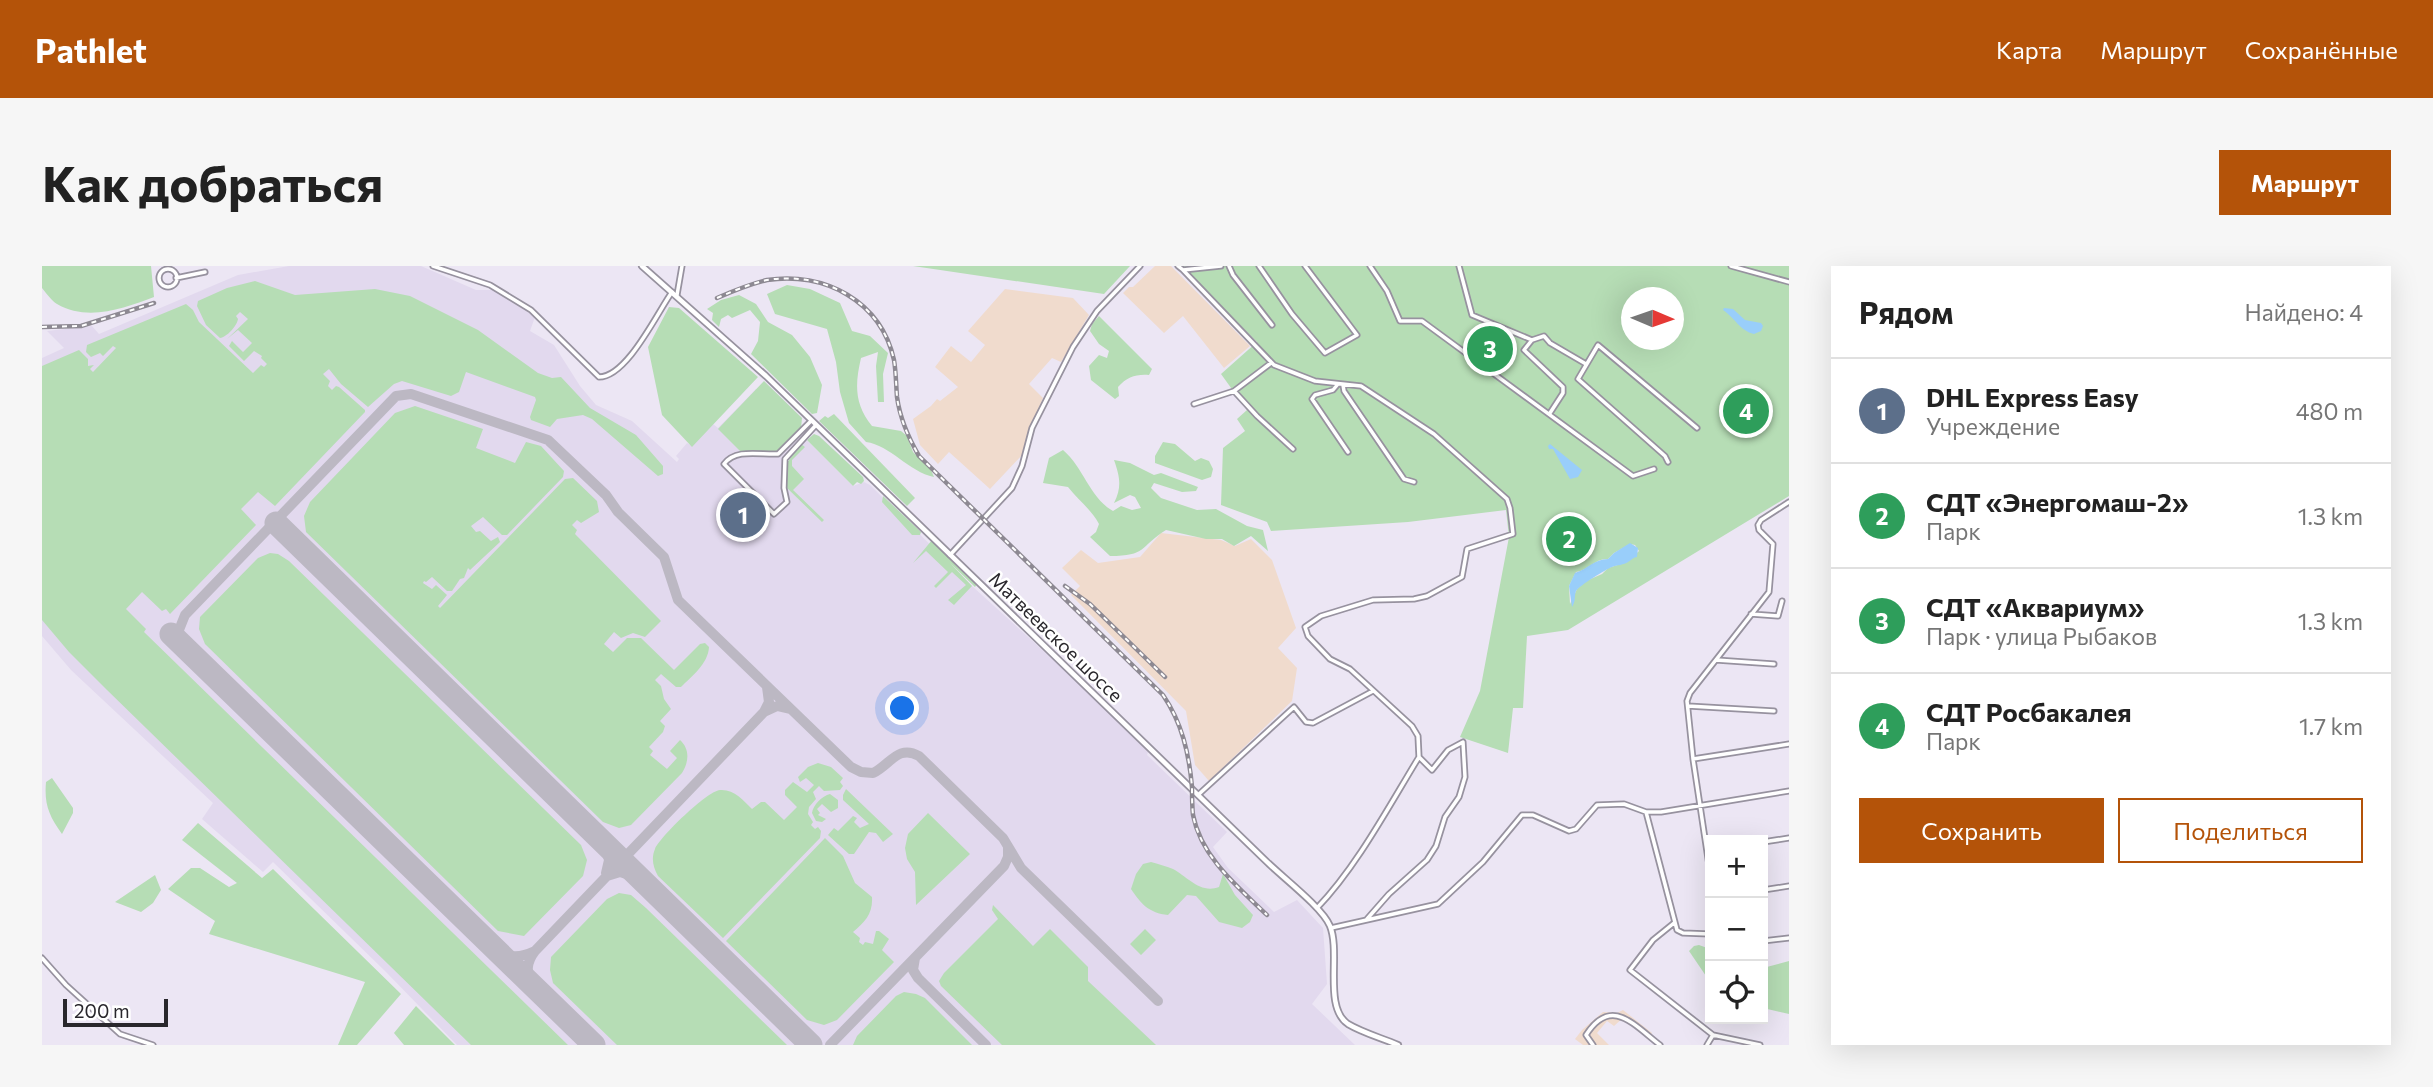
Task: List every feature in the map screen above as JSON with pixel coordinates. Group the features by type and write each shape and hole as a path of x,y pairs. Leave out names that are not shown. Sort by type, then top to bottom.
{"main road":[{"name":"Матвеевское шоссе","path":"642,266 816,425 1317,908 1331,928 1337,1011 1348,1024 1398,1045"}],"street":[{"path":"159,266 159,275 159,281 165,286 173,285 176,278 174,272 168,268 159,275"},
{"path":"433,266 490,285 531,310 599,377 612,374 637,348 674,293 682,266"},
{"path":"950,555 1012,488 1023,466 1032,428 1073,347 1097,312 1140,266"},
{"path":"1178,266 1271,363 1315,381 1357,384 1434,434 1507,499 1513,523 1513,534 1467,549 1464,575 1430,595 1415,599 1371,601 1321,617 1305,627 1308,636 1329,659 1350,669 1412,726 1418,736 1419,757 1366,842 1317,908"},
{"path":"1183,270 1222,266"},
{"path":"1230,266 1233,275 1272,325"},
{"path":"1259,266 1292,314 1325,353 1357,335 1305,266"},
{"path":"1370,266 1387,291 1400,321 1422,321 1633,476 1654,469"},
{"path":"1459,266 1471,314 1532,340"},
{"path":"1731,266 1789,282"},
{"path":"176,278 205,272"},
{"path":"1550,413 1564,390 1562,385 1524,350 1532,340 1544,336 1586,365"},
{"path":"1668,463 1665,456 1578,379 1598,345 1697,428"},
{"path":"1194,404 1234,391 1271,363"},
{"path":"1340,384 1334,389 1315,394 1312,399 1348,452"},
{"path":"1340,384 1404,479 1414,482"},
{"path":"1234,391 1293,449"},
{"path":"811,421 778,454 739,454 731,456 724,464 774,514 787,502 784,488 785,459 816,425"},
{"path":"1706,835 1693,760 1688,706 1690,693 1769,592 1773,541 1759,530 1758,524 1789,502"},
{"path":"1751,614 1778,616 1783,601"},
{"path":"1715,660 1774,664"},
{"path":"1198,794 1294,707 1306,722 1313,723 1373,691"},
{"path":"1688,706 1774,711"},
{"path":"1367,919 1388,894 1428,858 1436,846 1447,813 1459,797 1466,773 1462,758 1463,742 1448,750 1432,770 1419,757"},
{"path":"1693,760 1789,744"},
{"path":"1331,928 1438,904 1483,862 1522,815 1533,815 1569,831 1576,829 1597,805 1624,804 1646,812 1661,812 1789,791"},
{"path":"1646,812 1674,923 1680,933 1705,934"},
{"path":"1768,841 1789,838"},
{"path":"1768,889 1789,886"},
{"path":"1674,923 1653,940 1630,970 1713,1035 1760,1045"},
{"path":"1768,940 1789,938"},
{"path":"42,958 66,985 120,1034 152,1045"},
{"path":"1593,1045 1586,1035 1599,1019 1608,1014 1625,1017 1660,1045"},
{"path":"1707,1045 1713,1035"}],"shaded area":[{"path":"289,266 421,266 476,290 494,290 535,317 530,331 554,345 580,386 596,405 632,421 677,462 679,459 676,456 687,443 692,446 713,424 718,428 756,389 853,486 864,482 870,485 972,586 1081,685 1148,752 1147,755 1227,832 1213,847 1228,868 1274,912 1297,900 1323,928 1327,984 1312,1004 1355,1045 457,1045 273,862 263,872 202,819 213,803 71,670 42,636 42,358 64,348 47,331 92,326 99,334 238,275"},
{"path":"1155,266 1171,266 1250,346 1224,368 1183,316 1164,333 1123,293"},
{"path":"1005,289 1073,298 1089,315 1061,362 1052,358 1029,384 1043,398 1027,435 1022,455 990,489 949,452 938,464 920,445 913,419 937,399 940,401 958,387 935,367 951,346 971,362 985,345 968,331"},
{"path":"1161,533 1221,540 1235,546 1251,539 1272,560 1296,628 1278,648 1297,668 1292,701 1209,781 1195,765 1186,711 1071,595 1080,586 1062,568 1081,550 1098,563 1140,557"},
{"path":"1623,1010 1652,1033 1649,1037 1624,1017 1614,1026 1607,1021 1597,1033 1609,1045 1583,1045 1575,1039 1603,1012 1617,1013"}],"green space":[{"path":"42,266 151,266 154,297 94,313 69,309 55,303 42,288"},
{"path":"913,266 1130,266 1104,294"},
{"path":"1181,266 1789,266 1789,496 1568,630 1527,636 1523,708 1513,708 1508,753 1460,737 1480,691 1509,537 1506,510 1408,522 1271,531 1267,522 1221,505 1223,448 1245,431 1237,419 1247,410 1221,374 1257,342","holes":["1630,544 1635,545 1639,551 1627,562 1608,568 1602,574 1586,581 1577,589 1570,604 1569,586 1576,572 1599,560 1608,559"]},
{"path":"255,281 295,295 375,289 410,296 478,330 538,373 552,378 561,377 590,408 636,435 663,466 663,474 658,476 592,419 583,415 557,419 550,427 531,420 535,397 466,372 459,392 451,396 402,381 394,384 368,407 341,384 329,369 323,374 330,381 328,386 332,390 336,386 339,387 365,412 275,506 258,492 241,509 256,525 170,614 166,609 162,611 142,592 126,609 146,629 144,632 568,1045 471,1045 106,689 42,620 42,366 79,350 88,359 88,366 94,365 90,369 93,372 116,348 113,346 103,356 100,353 91,357 86,352 87,345 186,304 193,310 199,322 253,373 261,365 264,367 267,364 262,356 254,351 244,361 229,346 232,341 243,352 252,343 238,330 227,339 248,319 240,312 236,316 238,319 234,328 220,338 206,325 197,306 198,301 227,288"},
{"path":"787,285 810,289 840,303 852,331 870,336 888,353 883,374 884,402 878,402 878,352 861,358 857,385 859,402 872,426 901,431 907,436 913,452 931,470 934,477 916,470 883,448 866,442 849,423 827,329 775,314 767,294"},
{"path":"739,295 756,304 768,322 792,335 810,357 822,385 817,413 812,414 751,354 758,341 760,322 750,310 732,318 728,315 721,319 719,327 712,320 713,313 707,309 721,300"},
{"path":"669,307 679,308 758,377 692,447 662,415 648,347"},
{"path":"1099,316 1152,369 1149,375 1136,376 1125,381 1118,387 1119,396 1115,399 1091,380 1089,366 1099,355 1107,358 1109,351 1099,344 1090,331"},
{"path":"764,381 802,418 801,428 778,451 741,452 718,429"},
{"path":"415,406 483,429 476,448 515,463 526,442 541,446 564,471 563,477 507,535 502,535 483,517 471,526 491,541 498,537 500,542 470,570 468,568 464,578 460,579 452,591 447,591 432,577 424,581 423,583 432,589 436,585 447,595 438,606 440,608 565,479 573,478 597,501 599,512 581,523 577,520 572,525 577,530 575,534 661,621 645,637 633,633 621,638 614,632 604,644 613,652 627,638 641,638 674,670 700,644 705,643 709,647 703,664 681,687 676,687 661,674 655,680 661,686 664,699 671,709 660,721 665,726 649,747 653,751 650,755 667,769 677,758 670,751 680,740 686,747 687,760 682,773 631,825 619,828 603,822 306,532 304,516 310,502 395,413"},
{"path":"834,414 915,498 907,506 819,421"},
{"path":"814,434 863,477 861,484 857,482 853,486 807,440"},
{"path":"1163,442 1175,444 1195,461 1201,458 1209,461 1213,469 1211,477 1202,480 1155,463 1155,456"},
{"path":"801,444 805,447 792,460 792,466 804,479 793,490 824,520 822,522 785,486 786,464"},
{"path":"1063,450 1098,498 1113,511 1121,506 1132,510 1141,508 1135,497 1130,495 1114,503 1119,482 1114,460 1198,487 1196,491 1182,492 1154,483 1151,488 1161,498 1197,510 1216,509 1247,526 1263,530 1268,551 1251,536 1234,546 1222,539 1206,539 1166,530 1137,552 1110,556 1090,537 1099,524 1068,487 1043,483 1049,458"},
{"path":"883,496 921,532 920,535 912,535 882,502"},
{"path":"932,540 977,584 975,587 950,563 972,586 954,605 948,600 966,585 952,572 936,588 934,586 948,572 926,551 913,563"},
{"path":"270,553 278,554 289,561 581,845 587,860 583,876 524,936 498,931 205,644 199,629 200,617 258,558"},
{"path":"818,763 831,767 843,778 840,790 824,791 819,786 813,792 816,799 809,807 808,814 813,822 811,825 821,831 820,838 723,938 658,876 653,862 655,849 684,815 720,790 734,793 752,809 765,802 784,820 797,807 785,795 785,790 793,782 807,792 814,785 806,778 800,782 798,777 808,767"},
{"path":"52,778 73,808 62,834 47,803 46,782"},
{"path":"846,789 893,834 883,842 876,833 869,832 854,854 849,854 828,835 834,828 838,831 853,816 857,818 854,822 860,828 869,824 843,800"},
{"path":"830,794 838,800 838,808 831,812 822,804 817,809 820,813 818,815 826,819 822,822 816,821 812,813 814,807"},
{"path":"928,813 970,854 916,905 915,872 907,859 905,848 908,834"},
{"path":"198,823 262,878 273,869 401,994 357,1045 338,1045 365,982 209,934 215,921 168,889 191,868 200,868 229,887 237,883 182,840"},
{"path":"825,838 843,856 855,883 872,897 867,917 853,932 863,945 865,942 873,944 876,931 879,931 889,939 882,950 894,962 837,1020 824,1025 807,1020 726,941"},
{"path":"1151,862 1173,869 1194,884 1212,889 1219,887 1223,874 1235,895 1253,915 1250,922 1242,928 1219,922 1196,896 1187,895 1168,915 1151,910 1131,889 1143,864"},
{"path":"155,875 161,890 153,903 141,912 115,902"},
{"path":"619,893 631,895 646,908 787,1045 617,1045 553,983 550,970 551,957 607,899"},
{"path":"993,905 1033,946 1050,929 1088,967 1088,981 1156,1045 1002,1045 939,981 998,919 992,910"},
{"path":"1145,929 1156,940 1141,955 1130,944"},
{"path":"1694,946 1705,947 1705,975 1689,951"},
{"path":"1789,961 1789,1014 1768,1009 1768,967"},
{"path":"904,992 925,998 972,1045 853,1045 857,1036 896,996"},
{"path":"416,1006 455,1045 404,1045 394,1033"}],"water":[{"path":"1733,309 1745,320 1761,323 1761,331 1754,334 1745,330 1723,310"},
{"path":"1550,444 1582,470 1578,477 1570,479 1553,449 1549,449"},
{"path":"1630,543 1638,548 1637,557 1625,564 1609,568 1582,585 1576,591 1572,607 1569,586 1575,573 1608,559"}],"taxiway":[{"path":"180,643 179,630 185,615 396,396 411,394 548,440 606,495 618,512 664,557 678,600 851,767 861,772 873,773 905,752 919,756 1003,838 1021,868 1158,1001"},
{"path":"767,687 769,702 764,712 777,706 790,709"},
{"path":"494,947 504,954 514,956 535,951 764,712"},
{"path":"605,844 609,860 606,873"},
{"path":"830,1045 1004,866 1008,848"},
{"path":"607,876 620,872 639,878"},
{"path":"532,985 528,968 535,951"},
{"path":"915,958 913,970 918,978 986,1045"}],"runway":[{"path":"276,523 811,1045"},
{"path":"171,634 594,1045"}],"railway":[{"path":"717,298 767,280 809,280 847,294 877,321 894,360 902,420 919,456 1163,695 1175,716 1187,750 1193,815 1197,830 1212,858 1267,915"},
{"path":"42,327 81,326 154,303"},
{"path":"1065,586 1090,604 1165,677"}],"place":[{"name":"СДТ «Аквариум»","path":"1490,349"},
{"name":"СДТ Росбакалея","path":"1746,411"},
{"name":"DHL Express Easy","path":"743,515"},
{"name":"СДТ «Энергомаш-2»","path":"1569,539"}]}
